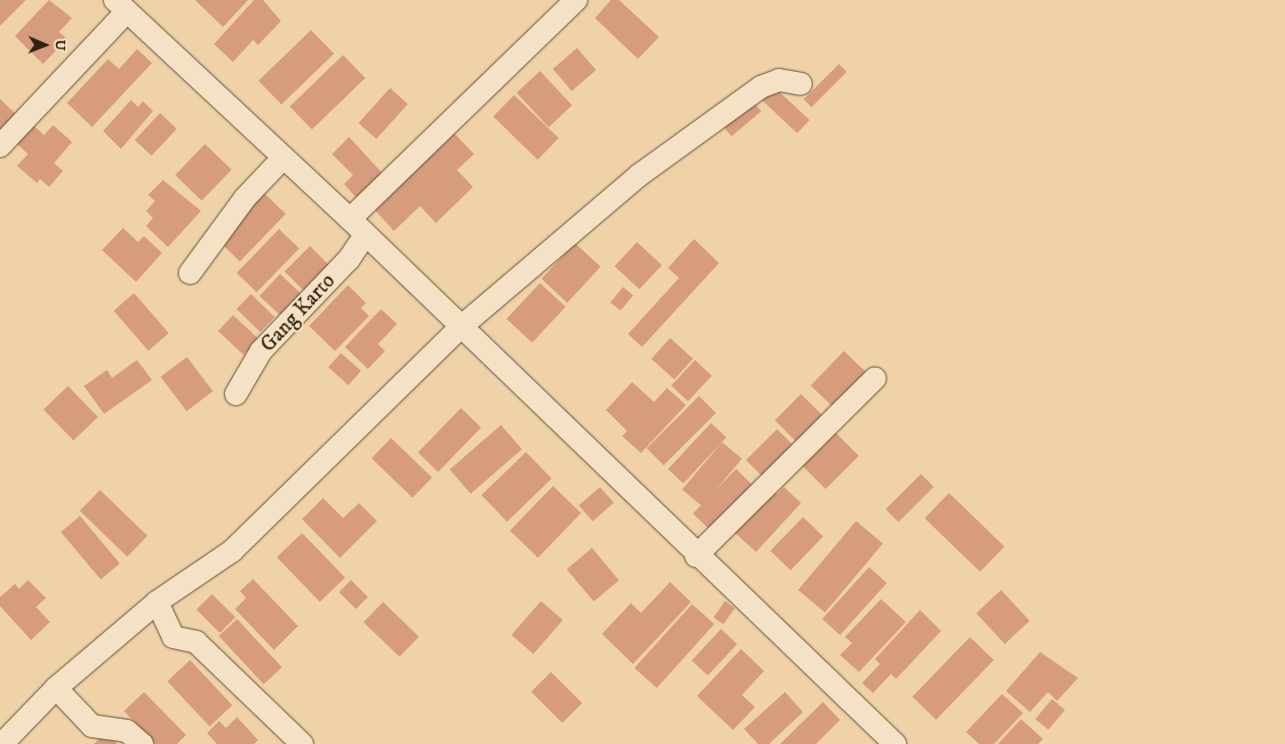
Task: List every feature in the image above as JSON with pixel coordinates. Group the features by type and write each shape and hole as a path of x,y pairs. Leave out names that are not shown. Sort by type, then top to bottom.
{"street":[{"name":"Gang Karto","path":"236,394 261,351 349,259 358,227 576,0"},
{"path":"0,146 121,6 462,326 696,556 895,744"},
{"path":"2,744 56,688 157,602 232,551 462,326 638,176 746,98 778,80 801,84"},
{"path":"190,273 245,198 284,158"},
{"path":"696,556 875,378"},
{"path":"157,602 173,637 196,642 302,744"},
{"path":"56,688 92,726 127,730 142,744"}],"building":[{"path":"0,0 26,0 0,26"},
{"path":"49,0 72,18 59,32 67,39 43,64 15,36"},
{"path":"195,0 248,0 223,27"},
{"path":"254,0 263,0 281,21 258,45 253,40 233,62 214,44"},
{"path":"611,0 619,0 659,37 638,59 595,18"},
{"path":"311,30 334,54 281,104 258,81"},
{"path":"577,48 596,70 572,91 553,69"},
{"path":"137,49 152,63 92,127 67,103 108,59 119,69"},
{"path":"343,55 365,78 312,129 290,106"},
{"path":"839,64 847,72 811,107 804,99"},
{"path":"540,71 572,105 549,127 517,93"},
{"path":"773,86 810,120 797,133 761,99"},
{"path":"390,88 408,104 376,139 359,123"},
{"path":"514,95 559,138 538,160 493,117"},
{"path":"0,99 17,115 0,132"},
{"path":"751,99 761,111 731,136 721,124"},
{"path":"131,100 138,107 143,101 153,111 121,149 103,131"},
{"path":"160,113 177,129 152,156 135,140"},
{"path":"33,125 44,135 53,125 72,142 54,163 63,171 49,187 40,179 37,183 17,166 28,154 17,144"},
{"path":"454,133 474,154 457,170 473,187 436,223 420,206 394,231 374,209"},
{"path":"349,137 385,176 359,201 344,184 353,175 332,154"},
{"path":"205,144 232,170 202,201 175,175"},
{"path":"163,180 201,211 168,247 146,226 153,218 146,211 155,201 148,195"},
{"path":"262,191 286,214 240,261 216,238"},
{"path":"123,228 138,242 144,236 162,253 136,282 102,250"},
{"path":"279,229 299,248 257,292 237,273"},
{"path":"694,239 719,263 642,347 628,334 679,278 668,268"},
{"path":"637,242 662,265 639,289 614,266"},
{"path":"575,243 601,267 567,303 542,279"},
{"path":"310,246 331,267 306,293 285,271"},
{"path":"280,274 304,297 284,318 260,296"},
{"path":"540,283 566,307 532,343 507,319"},
{"path":"348,285 366,303 361,308 369,316 335,351 309,326"},
{"path":"623,287 633,295 621,311 610,303"},
{"path":"134,293 169,333 148,351 114,311"},
{"path":"251,294 275,317 260,332 236,309"},
{"path":"381,309 397,324 378,344 385,351 368,369 345,347"},
{"path":"233,315 259,339 244,355 218,331"},
{"path":"670,338 693,359 674,380 651,359"},
{"path":"844,351 869,375 836,410 811,386"},
{"path":"341,353 361,371 348,385 328,367"},
{"path":"187,357 213,391 187,411 161,377"},
{"path":"137,360 152,380 104,414 84,386 107,370 112,378"},
{"path":"695,360 712,376 688,401 671,386"},
{"path":"632,382 654,402 667,388 686,405 641,453 622,436 627,431 606,410"},
{"path":"68,386 98,417 73,441 44,410"},
{"path":"801,394 828,421 802,447 775,420"},
{"path":"699,396 716,413 664,465 647,448"},
{"path":"461,408 481,427 438,472 418,453"},
{"path":"711,423 726,437 683,483 668,469"},
{"path":"501,425 522,449 471,494 450,470"},
{"path":"777,429 799,451 768,482 746,460"},
{"path":"834,431 859,456 826,489 801,464"},
{"path":"391,438 432,478 413,498 372,458"},
{"path":"722,442 742,459 702,506 682,489"},
{"path":"526,452 552,479 507,522 481,495"},
{"path":"736,469 757,489 714,534 693,514"},
{"path":"921,474 934,487 898,522 886,509"},
{"path":"553,486 581,513 538,558 510,531"},
{"path":"600,487 614,503 593,521 579,505"},
{"path":"770,487 777,494 784,487 801,503 756,552 731,529"},
{"path":"100,490 147,536 127,557 80,511"},
{"path":"949,493 1004,546 980,572 925,518"},
{"path":"323,498 343,518 359,503 377,521 340,558 302,519"},
{"path":"80,516 120,563 101,580 61,532"},
{"path":"803,517 823,536 790,570 770,551"},
{"path":"856,521 883,543 825,612 798,590"},
{"path":"302,533 345,578 320,602 277,557"},
{"path":"592,548 619,580 594,601 567,569"},
{"path":"869,567 887,583 840,635 822,619"},
{"path":"253,579 298,626 274,650 235,609 246,598 240,591"},
{"path":"28,580 46,598 36,607 50,622 31,640 0,606 0,597 15,584 19,589"},
{"path":"351,580 368,597 356,609 339,592"},
{"path":"670,582 691,602 633,664 602,634 631,603 641,613"},
{"path":"1001,590 1030,621 1005,644 976,613"},
{"path":"212,594 235,617 220,633 196,610"},
{"path":"881,599 906,622 859,672 840,655 852,643 845,637"},
{"path":"541,601 563,620 533,654 511,635"},
{"path":"725,601 735,608 723,624 714,617"},
{"path":"383,602 419,637 400,657 364,622"},
{"path":"692,604 714,624 657,688 634,668"},
{"path":"920,610 941,631 896,679 891,674 873,693 862,683 880,664 875,659"},
{"path":"237,619 282,667 264,684 219,636"},
{"path":"721,629 737,644 708,675 692,660"},
{"path":"970,637 994,660 936,720 912,697"},
{"path":"741,649 764,671 742,695 755,707 733,730 697,696"},
{"path":"1040,652 1078,678 1057,701 1048,692 1030,712 1006,691"},
{"path":"190,660 232,705 210,726 167,681"},
{"path":"551,672 582,703 562,723 531,692"},
{"path":"144,692 186,735 177,744 155,744 124,711"},
{"path":"785,692 803,712 769,744 758,744 744,729"},
{"path":"1002,694 1023,713 994,744 979,744 966,732"},
{"path":"1052,699 1065,710 1048,730 1035,719"},
{"path":"823,702 840,720 816,744 780,744"},
{"path":"237,717 258,740 254,744 217,744 207,733 219,721 226,728"},
{"path":"1021,719 1043,739 1038,744 998,744"},
{"path":"106,732 117,744 94,744"}]}
